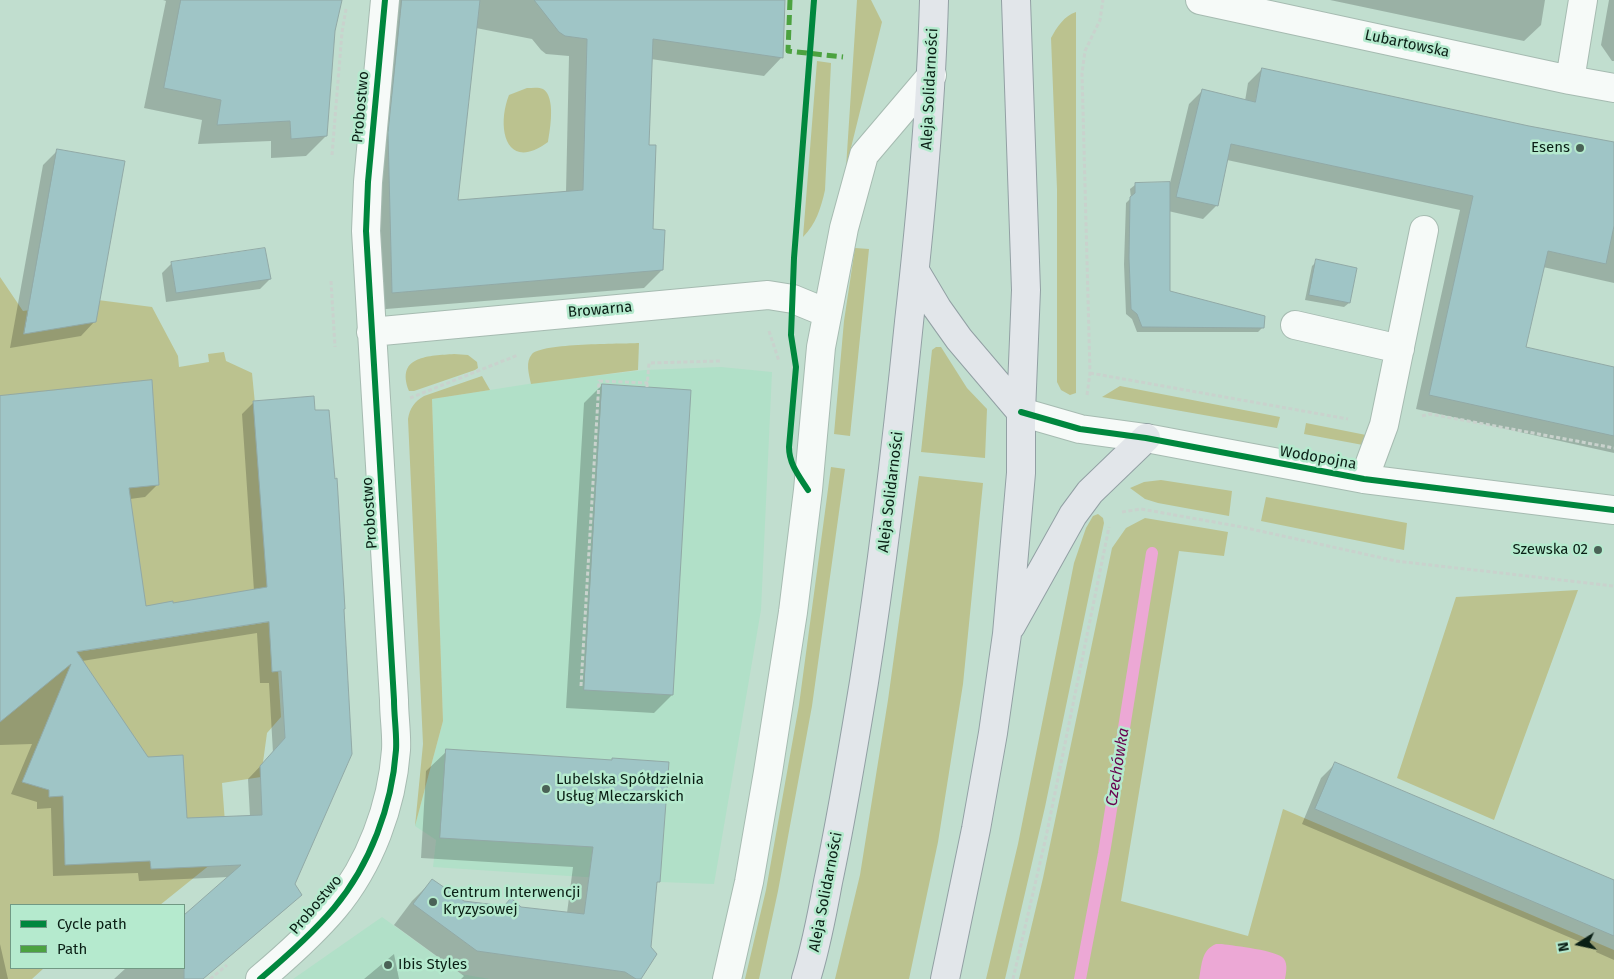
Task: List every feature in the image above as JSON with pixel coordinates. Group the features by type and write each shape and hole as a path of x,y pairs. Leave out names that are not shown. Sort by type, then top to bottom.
{"main road":[{"name":"Aleja Solidarności","path":"806,979 812,960 835,849 869,653 888,523 915,270 932,75 934,0"},
{"path":"945,979 958,923 990,752 1006,634 1021,473 1021,412 1026,290 1016,0"},
{"path":"915,270 937,308 959,340 1021,412"},
{"path":"1006,634 1073,515 1090,492 1146,438"}],"street":[{"name":"Probostwo","path":"260,979 318,926 351,885 377,834 392,780 396,748 366,231 368,182 384,0"},
{"name":"Lubartowska","path":"1200,0 1614,88"},
{"path":"1570,80 1583,0"},
{"path":"727,979 749,882 793,612 808,490 821,347 844,228 864,155 932,75"},
{"path":"1364,480 1384,425 1424,230"},
{"name":"Browarna","path":"371,332 768,295 793,299 827,313"},
{"path":"1295,326 1400,349"},
{"name":"Wodopojna","path":"1021,412 1080,429 1146,438 1364,480 1614,510"}],"path":[{"path":"1086,397 1090,374 1082,73 1085,51 1100,20 1103,0"},
{"path":"331,291 335,351"},
{"path":"768,328 779,361"},
{"path":"403,401 485,370 521,354"},
{"path":"581,686 599,381 647,385 649,363 720,361"},
{"path":"1112,513 1141,509 1242,527 1396,561 1614,586"},
{"path":"1012,979 1046,837 1111,522"},
{"path":"210,979 232,960"}],"shaded area":[{"path":"857,0 871,0 882,22 846,168"},
{"path":"1076,12 1076,393 1070,395 1061,390 1057,382 1057,189 1051,38 1064,19"},
{"path":"817,61 831,63 825,190 817,215 803,237"},
{"path":"527,88 541,88 547,93 551,106 551,122 548,142 534,150 522,152 514,149 508,143 505,133 505,108 509,95"},
{"path":"855,248 869,249 850,436 834,434 844,321"},
{"path":"0,277 23,311 98,300 152,307 178,356 179,367 209,362 208,354 224,352 226,361 252,373 273,590 281,717 267,733 261,777 222,783 228,862 211,864 161,904 10,904 10,969 43,969 32,979 0,979"},
{"path":"639,343 638,370 531,384 528,368 529,361 532,354 539,350 566,346"},
{"path":"936,347 941,347 967,388 987,409 985,458 921,452 932,350"},
{"path":"454,354 468,355 477,362 478,368 414,391 409,391 406,379 407,370 411,364 426,357"},
{"name":"Lubelska Spółdzielnia Usług Mleczarskich","path":"721,367 772,372 761,610 714,884 433,867 436,840 415,826 443,721 432,399 541,382 645,370"},
{"path":"482,376 490,390 432,399 443,721 415,826 423,744 408,419 413,406 424,396"},
{"path":"1120,386 1280,417 1277,428 1102,397"},
{"path":"1306,423 1366,435 1363,445 1304,434"},
{"path":"831,467 845,469 812,706 778,891 759,979 745,979 766,890 799,705"},
{"path":"919,476 983,483 963,684 938,842 909,979 835,979 860,875 888,700"},
{"path":"1161,480 1232,491 1229,516 1158,503 1145,499 1130,488 1144,482"},
{"path":"1266,497 1407,523 1404,550 1261,521"},
{"path":"1098,514 1103,518 1104,523 1045,807 1005,979 986,979 1018,844 1074,563 1086,528 1093,516"},
{"path":"1145,518 1228,532 1224,556 1179,551 1121,901 1248,936 1283,809 1614,950 1614,979 1019,979 1043,878 1112,548 1126,528"},
{"path":"1578,590 1494,820 1397,778 1456,597"},
{"path":"382,917 461,974 490,979 293,979"},
{"path":"1216,944 1255,949 1280,956 1286,964 1285,979 1199,979 1205,954 1207,950"}],"building":[{"path":"181,0 342,0 335,31 327,136 291,139 290,121 217,125 221,100 164,88"},
{"path":"402,0 480,0 458,200 583,190 587,39 565,36 559,32 534,0 785,0 783,58 653,39 649,145 656,145 653,229 665,230 663,270 392,293 388,133"},
{"path":"1262,68 1529,126 1614,142 1614,226 1606,264 1548,251 1526,347 1614,367 1614,436 1429,395 1473,196 1231,144 1218,206 1176,197 1202,89 1255,102"},
{"path":"57,149 125,161 96,322 24,334"},
{"path":"1170,182 1170,291 1265,316 1264,328 1142,327 1137,314 1131,309 1129,258 1130,197 1135,193 1135,183"},
{"path":"265,248 271,279 176,293 171,262"},
{"path":"1316,259 1357,268 1350,303 1309,295"},
{"path":"152,380 159,485 129,488 146,606 267,587 253,401 314,396 315,410 329,410 335,479 337,478 352,754 295,884 302,895 203,979 184,979 185,914 241,865 151,869 150,861 65,865 63,796 49,797 49,790 22,782 71,664 0,722 0,396","holes":["269,622 272,672 281,671 285,738 260,766 262,815 187,818 183,755 148,757 77,652"]},
{"path":"602,384 691,390 673,695 584,690"},
{"path":"446,749 669,762 660,882 657,882 651,947 657,954 641,979 636,979 625,972 477,951 413,904 432,879 464,901 504,906 511,898 521,907 584,914 593,847 440,838"},
{"path":"1335,762 1614,880 1614,936 1315,809"}],"waterway":[{"name":"Czechówka","path":"1080,979 1104,853 1152,553"}],"marked path":[{"path":"790,0 788,51 843,57"}],"cycle path":[{"path":"260,979 317,927 347,891 377,834 390,792 394,771 396,732 366,231 368,182 385,0"},
{"path":"808,490 793,464 789,447 796,367 791,335 794,258 814,0"},
{"path":"1021,412 1080,429 1146,438 1364,479 1614,510"}],"place":[{"name":"Esens","path":"1580,148"},
{"name":"Szewska 02","path":"1598,550"},
{"name":"Lubelska Spółdzielnia Usług Mleczarskich","path":"546,789"},
{"name":"Centrum Interwencji Kryzysowej","path":"433,902"},
{"name":"Ibis Styles","path":"388,965"}]}
